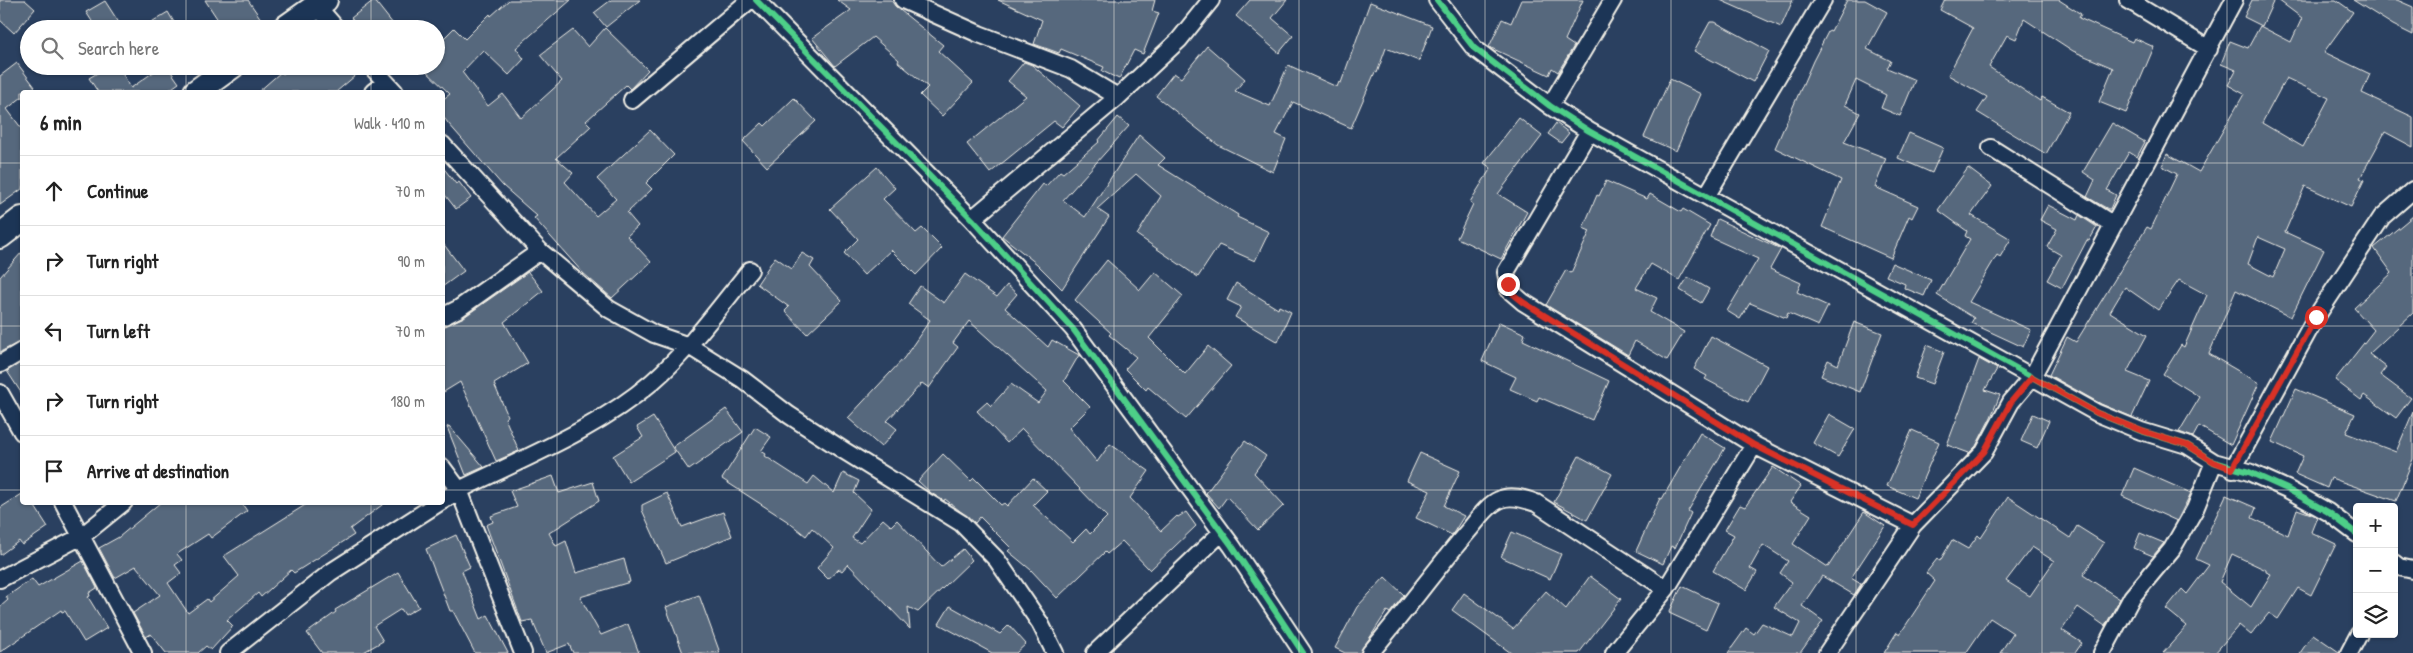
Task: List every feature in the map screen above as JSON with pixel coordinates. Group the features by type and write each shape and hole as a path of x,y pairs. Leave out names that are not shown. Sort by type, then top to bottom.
{"street":[{"path":"632,100 750,0"},
{"path":"756,0 972,219 1073,329 1221,533 1303,653"},
{"path":"903,0 978,34 1071,69 1118,97"},
{"path":"972,219 1118,97 1179,40 1211,0"},
{"path":"1437,0 1474,48 1550,106 1589,131 2097,413 2142,431 2187,445 2214,462 2232,469 2249,472 2288,489 2328,512 2353,531"},
{"path":"1550,106 1613,0"},
{"path":"1707,195 1823,0"},
{"path":"2128,0 2209,49"},
{"path":"1827,653 1913,525 1984,452 2011,402 2032,377 2112,224 2234,0"},
{"path":"296,20 320,3 331,20"},
{"path":"199,90 220,75"},
{"path":"376,75 385,89"},
{"path":"1589,131 1506,272 1509,290 1523,302 1754,445 1913,525"},
{"path":"445,147 540,251 609,309 654,334 688,346 742,379 789,415 843,450 961,522 997,560 1040,623 1055,653"},
{"path":"1991,148 2112,224"},
{"path":"2232,469 2316,317 2382,217 2413,190"},
{"path":"0,236 20,221"},
{"path":"445,316 458,309 540,251"},
{"path":"445,499 459,490 606,416 652,382 688,346 750,270"},
{"path":"0,364 20,351"},
{"path":"0,393 20,428"},
{"path":"1614,653 1666,589 1754,445"},
{"path":"2102,653 2132,597 2172,549 2195,509 2214,462"},
{"path":"445,471 459,490 523,653"},
{"path":"1370,653 1442,561 1481,516 1498,500 1506,498 1521,498 1536,503 1666,589"},
{"path":"65,505 143,653"},
{"path":"0,579 82,536 120,505"},
{"path":"228,653 331,572 436,505"},
{"path":"1095,653 1221,533"},
{"path":"2349,653 2357,638"}],"building":[{"path":"0,0 25,0 35,9 25,20 20,20 20,26 14,33 0,20"},
{"path":"205,0 248,0 261,19 260,20 218,20"},
{"path":"374,0 390,20 353,20 351,18"},
{"path":"509,0 571,0 516,48 524,59 509,75 483,50 462,72 488,106 503,94 521,118 562,81 540,55 573,30 588,47 605,28 648,70 630,89 626,85 586,121 591,126 556,158 573,173 565,182 596,216 616,199 597,179 650,130 674,155 646,183 652,189 627,213 638,226 627,236 651,262 612,298 583,273 534,218 537,216 503,186 445,119 445,98 450,94 430,75 445,75 445,37 454,28 465,39 490,14 491,16"},
{"path":"611,0 640,0 606,27 594,13"},
{"path":"837,0 891,0 895,6 943,45 938,51 973,83 942,116 920,95 928,87 898,62 899,60 873,37 835,66 812,38 851,10"},
{"path":"998,0 1155,0 1152,11 1159,13 1143,54 1134,50 1119,79 1102,71 1104,67 1061,49 1059,53 1034,44 1042,20"},
{"path":"1250,0 1287,0 1272,18 1293,36 1279,53 1236,16"},
{"path":"1521,0 1583,0 1565,40 1574,46 1558,72 1552,68 1549,75 1489,47 1502,19 1511,23"},
{"path":"1720,0 1793,0 1781,27"},
{"path":"1847,0 1865,0 1887,12 1867,49 1891,61 1887,68 1915,80 1900,116 1881,108 1886,95 1856,80 1845,105 1860,113 1844,142 1886,158 1875,187 1918,206 1912,218 1909,216 1891,258 1822,227 1841,180 1775,148 1813,61"},
{"path":"1945,0 2059,0 2081,14 2079,18 2132,42 2134,38 2154,47 2126,113 2099,102 2113,68 2073,51 2024,19 2016,39 2007,35 1989,67 2040,101 2042,97 2069,112 2046,154 1977,112 1987,97 1948,75 1973,28 1940,10"},
{"path":"2252,0 2274,0 2262,26 2244,17"},
{"path":"2278,0 2336,0 2353,12 2324,52 2370,74 2362,93 2413,117 2413,147 2385,132 2360,178 2364,180 2351,207 2305,186 2285,232 2324,250 2291,317 2236,290 2209,354 2259,383 2231,445 2199,426 2193,437 2179,432 2200,397 2163,374 2181,345 2184,347 2207,295 2179,280 2158,310 2125,287 2110,312 2147,335 2127,372 2149,381 2132,417 2101,404 2049,375 2067,337 2076,342 2147,227 2151,229 2177,174 2162,166 2167,154 2199,172 2244,94 2228,85 2236,70 2221,64 2230,41 2248,48 2260,26 2291,42 2302,18","holes":["2286,78 2329,98 2303,147 2262,123","2258,237 2285,249 2273,277 2248,264"]},
{"path":"2353,0 2397,0 2413,7 2413,35 2393,25"},
{"path":"105,1 117,20 91,20 86,12"},
{"path":"1370,2 1432,26 1419,61 1386,48 1377,73 1375,72 1351,128 1293,102 1276,134 1286,139 1273,172 1218,145 1156,96 1174,73 1181,78 1207,46 1245,79 1235,91 1270,106 1288,65 1337,87 1339,82 1341,83"},
{"path":"168,12 173,20 155,20"},
{"path":"1710,22 1715,22 1769,51 1753,82 1694,51"},
{"path":"1024,62 1032,65 1080,106 1062,127 1054,121 990,173 967,144 1026,96 1008,81"},
{"path":"17,63 20,67 20,75 26,75 35,87 31,90 20,90 20,99 7,109 20,126 20,190 0,205 0,76"},
{"path":"94,75 123,75 131,88 149,75 173,75 179,83 169,90 97,90 89,78"},
{"path":"278,75 356,75 338,90 260,90"},
{"path":"1670,79 1701,94 1676,151 1644,137"},
{"path":"794,98 816,121 767,167 743,141 762,123 765,126"},
{"path":"1118,117 1129,126 1063,200 1085,217 1139,135 1165,158 1158,165 1238,215 1237,217 1269,232 1255,261 1219,245 1198,277 1137,235 1161,196 1136,174 1097,209 1109,217 1062,289 1037,264 1002,236 1043,184 1046,186 1060,171 1063,173 1099,142"},
{"path":"1519,118 1542,136 1498,194 1527,212 1501,259 1457,238 1473,204 1470,202 1491,168 1484,163"},
{"path":"1556,123 1569,133 1561,143 1548,134"},
{"path":"2112,123 2145,142 2137,157 2129,152 2107,190 2116,195 2110,209 2108,209 2087,197 2095,180 2083,172"},
{"path":"1909,133 1943,148 1932,173 1898,158"},
{"path":"877,167 895,188 883,199 916,233 922,228 942,248 916,275 891,250 864,275 844,253 858,239 830,209"},
{"path":"1968,168 1992,186 1971,215 2011,239 2000,257 1997,255 1969,302 2031,330 2023,347 1971,323 1974,318 1937,295 1970,239 1965,236 1967,231 1938,210"},
{"path":"445,170 456,184 459,182 471,198 456,209 445,195"},
{"path":"1606,181 1647,199 1650,194 1681,212 1683,209 1710,225 1679,280 1651,264 1636,288 1657,298 1650,312 1684,332 1667,360 1635,341 1628,355 1546,305 1566,270 1571,273 1590,231 1583,228 1597,195 1599,196"},
{"path":"2048,205 2077,220 2079,215 2097,227 2089,241 2087,240 2062,288 2047,280 2061,255 2047,247 2057,229 2040,220"},
{"path":"2413,216 2413,313 2369,354 2386,367 2380,375 2411,398 2396,418 2364,395 2361,400 2335,380 2374,330 2354,308 2392,273 2374,248"},
{"path":"1717,219 1781,249 1770,269 1801,283 1797,292 1828,306 1818,326 1788,313 1786,318 1750,303 1740,319 1727,311 1758,259 1710,237"},
{"path":"445,246 464,271 445,285"},
{"path":"802,253 814,260 810,267 842,301 807,334 785,311 789,307 757,284 775,257 792,269"},
{"path":"20,254 20,342 0,352 0,277"},
{"path":"1107,260 1140,290 1155,272 1183,296 1149,338 1185,374 1208,346 1231,366 1186,419 1148,387 1146,390 1125,369 1136,357 1109,335 1111,333 1075,300"},
{"path":"1892,263 1931,280 1924,296 1904,288 1905,284 1886,276"},
{"path":"528,272 543,291 504,322 528,363 494,384 508,416 505,418 519,451 496,461 460,382 445,391 445,326 464,317"},
{"path":"965,274 997,297 1007,285 1017,294 1005,308 1048,347 1052,340 1079,355 1064,381 1090,407 1069,428 1097,462 1110,444 1149,471 1130,498 1161,531 1177,516 1186,512 1196,526 1150,570 1122,541 1107,554 1105,552 1057,598 1031,570 1008,551 1011,548 980,517 975,523 945,499 944,501 931,493 918,481 943,454 971,481 974,478 1001,505 1004,503 1007,506 1033,478 1047,491 1033,505 1073,542 1086,529 1090,534 1107,517 1022,429 1007,443 977,411 987,402 991,406 1011,384 1038,403 1047,391 969,321 953,343 958,347 929,388 922,383 887,421 897,429 881,447 848,418 904,358 930,320 908,304 920,286 944,303"},
{"path":"1688,277 1709,289 1701,303 1680,290"},
{"path":"1236,283 1278,309 1279,306 1291,312 1278,342 1235,317 1241,307 1227,300"},
{"path":"1499,322 1525,334 1523,340 1609,381 1592,420 1539,397 1537,401 1510,389 1516,377 1482,361"},
{"path":"1854,322 1882,333 1860,392 1821,376 1828,360 1838,365"},
{"path":"1711,336 1767,366 1748,402 1705,379 1707,376 1694,369"},
{"path":"1927,345 1944,352 1932,384 1915,378"},
{"path":"1979,359 1997,369 1985,390 2000,395 1976,446 1969,453 1947,445"},
{"path":"20,363 20,391 7,371"},
{"path":"2296,389 2355,414 2346,433 2396,452 2413,412 2413,459 2396,501 2331,478 2327,488 2295,474 2303,456 2272,442"},
{"path":"726,409 743,432 689,470 673,447"},
{"path":"1829,414 1855,429 1838,457 1813,443"},
{"path":"2033,414 2049,421 2037,448 2021,441"},
{"path":"653,417 675,452 629,482 613,456 643,437 637,427"},
{"path":"449,426 484,467 466,475 447,427"},
{"path":"755,427 771,437 761,451 766,454 765,456 808,484 814,476 834,493 843,473 859,481 854,493 871,509 852,538 860,543 883,519 891,526 897,520 941,567 963,549 972,560 918,612 908,607 910,629 848,564 842,571 839,569 828,579 817,568 834,548 812,528 806,536 787,521 722,479"},
{"path":"1912,430 1939,442 1915,498 1887,486"},
{"path":"1700,433 1725,448 1688,511 1691,513 1675,548 1671,546 1663,564 1636,551 1660,498 1662,499"},
{"path":"1245,441 1266,456 1254,473 1284,505 1258,530 1227,497 1219,508 1206,493"},
{"path":"1420,453 1460,471 1444,506 1464,516 1452,535 1416,518 1430,491 1407,481"},
{"path":"1579,456 1612,474 1587,520 1554,502"},
{"path":"1773,467 1801,486 1790,502 1811,515 1793,544 1828,567 1864,512 1885,526 1851,578 1861,584 1854,595 1822,576 1802,606 1823,621 1800,653 1728,653 1746,628 1754,634 1762,623 1793,637 1800,623 1774,607 1792,582 1780,573 1788,561 1763,545 1750,568 1757,572 1746,590 1713,571 1734,535 1725,530 1740,505 1745,507"},
{"path":"2134,468 2191,493 2177,521 2122,496"},
{"path":"553,476 559,493 593,482 599,501 549,533 556,546 566,541 576,573 624,559 630,582 580,597 601,635 628,624 639,653 573,653 569,644 546,653 532,620 522,622 486,525 493,522 491,516 517,507 510,491"},
{"path":"667,493 682,527 723,512 732,536 666,563 642,510 642,505"},
{"path":"20,495 20,505 34,505 48,527 22,545 19,541 0,555 0,508"},
{"path":"2226,495 2256,508 2252,518 2288,535 2297,509 2314,515 2317,517 2311,532 2336,544 2311,595 2298,588 2278,619 2269,613 2251,635 2239,625 2215,653 2163,653 2187,626 2166,609 2182,589 2187,594 2209,565 2196,559","holes":["2232,554 2266,570 2266,572 2271,574 2251,607 2220,582"]},
{"path":"2008,497 2070,538 2077,526 2104,543 2083,575 2120,599 2105,626 2078,607 2062,630 2082,643 2075,653 2000,653 2013,633 1990,618 1966,653 1884,653 1897,632 1900,634 1935,581 1926,573 1937,559 1940,561 1952,540 1968,549 1978,535 1981,538","holes":["2032,547 2054,561 2030,596 2006,581"]},
{"path":"157,505 243,505 247,511 211,538 208,534 177,554 182,560 175,565 181,573 168,583 188,613 207,599 209,602 239,576 224,556 305,505 382,505 350,529 354,535 294,573 291,570 261,597 258,593 227,620 233,626 211,650 206,646 198,653 166,653 151,634 146,637 133,613 160,595 136,566 115,578 99,548 119,537"},
{"path":"1512,532 1561,554 1550,579 1501,557"},
{"path":"2140,533 2164,543 2153,556 2134,548"},
{"path":"456,535 470,567 462,571 481,619 488,615 508,653 475,653 453,611 450,611 426,549"},
{"path":"83,561 97,588 89,593 90,596 88,597 107,628 84,642 65,611 62,612 61,610 0,652 0,607 8,600 6,597 32,579 38,587"},
{"path":"398,572 419,607 405,615 401,609 374,626 383,641 362,653 322,653 307,633 336,612 335,610"},
{"path":"1590,576 1621,599 1579,653 1511,653 1452,610 1464,593 1513,629 1546,591 1566,609"},
{"path":"1385,577 1404,595 1390,613 1387,611 1360,653 1345,653 1335,648 1357,607"},
{"path":"1682,586 1718,603 1706,630 1669,613"},
{"path":"699,595 720,653 683,653 666,607"},
{"path":"950,606 1000,634 1009,625 1026,644 1016,653 992,653 939,624"},
{"path":"2313,634 2339,652 2339,653 2300,653"}],"cycle path":[{"path":"756,0 972,219 1073,329 1232,546 1303,653"},
{"path":"1437,0 1474,48 1550,106 1589,131 2097,413 2141,431 2187,445 2214,462 2249,472 2287,489 2328,512 2353,531"}],"route":[{"path":"1508,284 1509,290 1523,302 1754,445 1913,525 1984,452 2011,402 2032,377 2097,413 2142,431 2187,445 2214,462 2232,469 2265,413 2316,317"}]}
